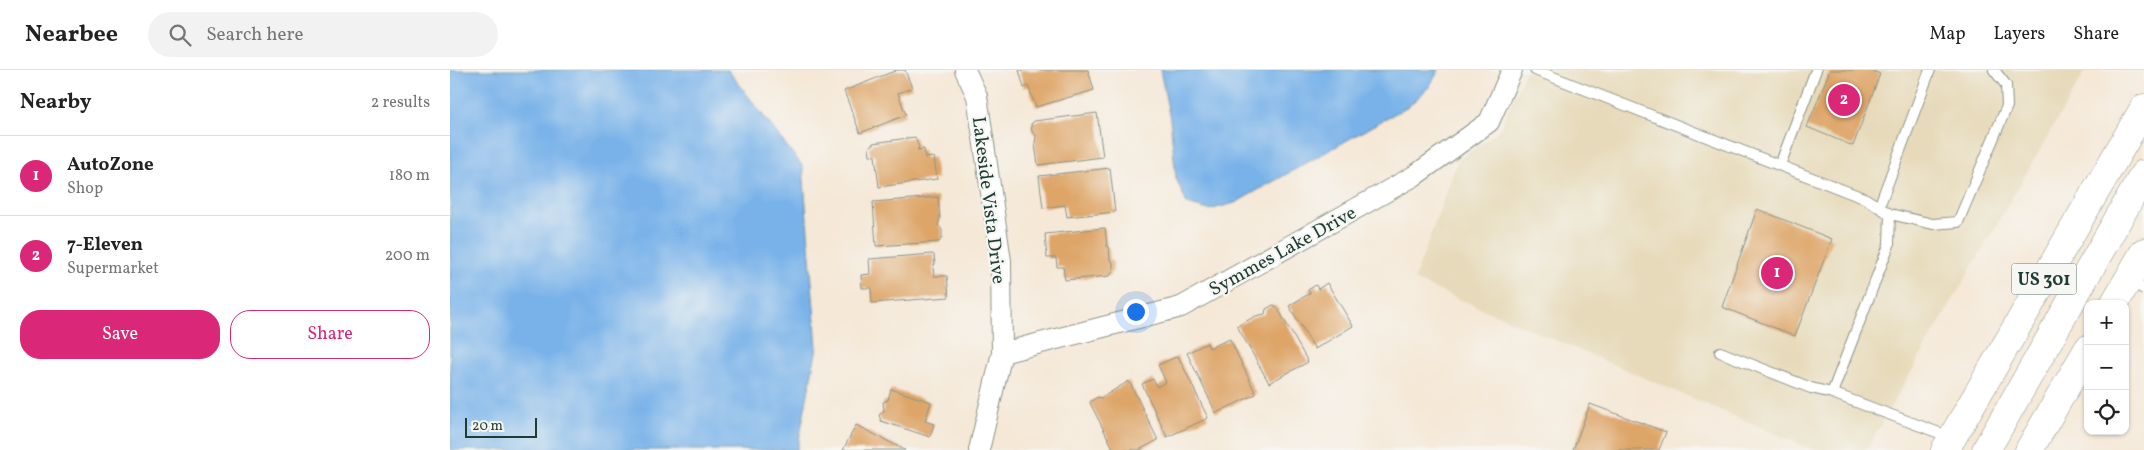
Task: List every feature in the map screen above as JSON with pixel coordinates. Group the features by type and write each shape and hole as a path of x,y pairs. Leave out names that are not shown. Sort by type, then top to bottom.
{"main road":[{"name":"US 301","path":"1948,444 2144,108"},
{"path":"1986,450 2144,174"},
{"path":"2119,300 2136,285 2144,252"},
{"path":"2029,450 2084,356"}],"street":[{"name":"Lakeside Vista Drive","path":"965,70 977,96 1001,261 1002,353 979,450"},
{"name":"Symmes Lake Drive","path":"1002,353 1181,307 1414,176 1490,122 1512,70"}],"lane":[{"path":"1535,70 1866,199 1890,214 1933,224 1958,222 2007,106 2006,85 1994,70"},
{"path":"1780,166 1816,70"},
{"path":"1879,208 1930,70"},
{"path":"1832,393 1889,245 1890,214"},
{"path":"1720,352 1811,388 1832,393 1948,444"}],"shaded area":[{"path":"1526,70 2086,70 1866,450 1814,450 1414,280 1458,160 1496,133 1501,127"}],"water":[{"path":"450,70 728,70 803,167 817,347 797,450 450,450"},
{"path":"1160,70 1439,70 1429,87 1410,105 1235,203 1209,210 1187,204 1176,178 1170,119"}],"building":[{"path":"897,70 905,70 912,88 898,93 906,115 860,133 844,91"},
{"path":"1019,70 1088,70 1094,90 1036,107 1028,86 1024,88"},
{"path":"1830,70 1871,70 1880,74 1853,146 1807,127"},
{"path":"1097,113 1103,157 1038,165 1035,144 1036,135 1032,132 1031,124 1034,121"},
{"path":"915,137 919,148 917,150 924,149 925,158 934,157 937,179 879,187 875,156 870,155 869,148 871,145 873,143"},
{"path":"1110,168 1115,212 1067,217 1065,205 1043,208 1039,176"},
{"path":"938,197 940,218 938,225 942,230 942,238 939,242 876,246 873,202"},
{"path":"1757,209 1832,239 1795,336 1722,307"},
{"path":"1105,228 1110,260 1113,262 1113,270 1110,276 1065,280 1063,267 1057,267 1056,258 1047,258 1045,234"},
{"path":"934,255 935,264 933,267 934,276 947,276 949,297 872,303 871,288 862,288 861,275 870,274 869,259"},
{"path":"1327,283 1353,326 1315,349 1289,306 1310,293 1308,290 1316,285 1318,289"},
{"path":"1273,305 1277,307 1308,362 1269,383 1237,326 1256,316 1265,314 1266,309"},
{"path":"1230,339 1256,394 1216,413 1187,353 1207,343 1209,348"},
{"path":"1178,356 1208,418 1167,437 1142,384 1153,379 1157,387 1166,382 1158,365"},
{"path":"1129,381 1158,440 1139,450 1114,450 1090,403"},
{"path":"891,389 931,402 925,421 934,424 930,437 881,421 879,415 884,411 883,402 888,400"},
{"path":"1590,404 1666,432 1659,450 1573,450"},
{"path":"856,425 905,450 843,450"}],"place":[{"name":"7-Eleven","path":"1844,100"},
{"name":"AutoZone","path":"1777,273"}]}
